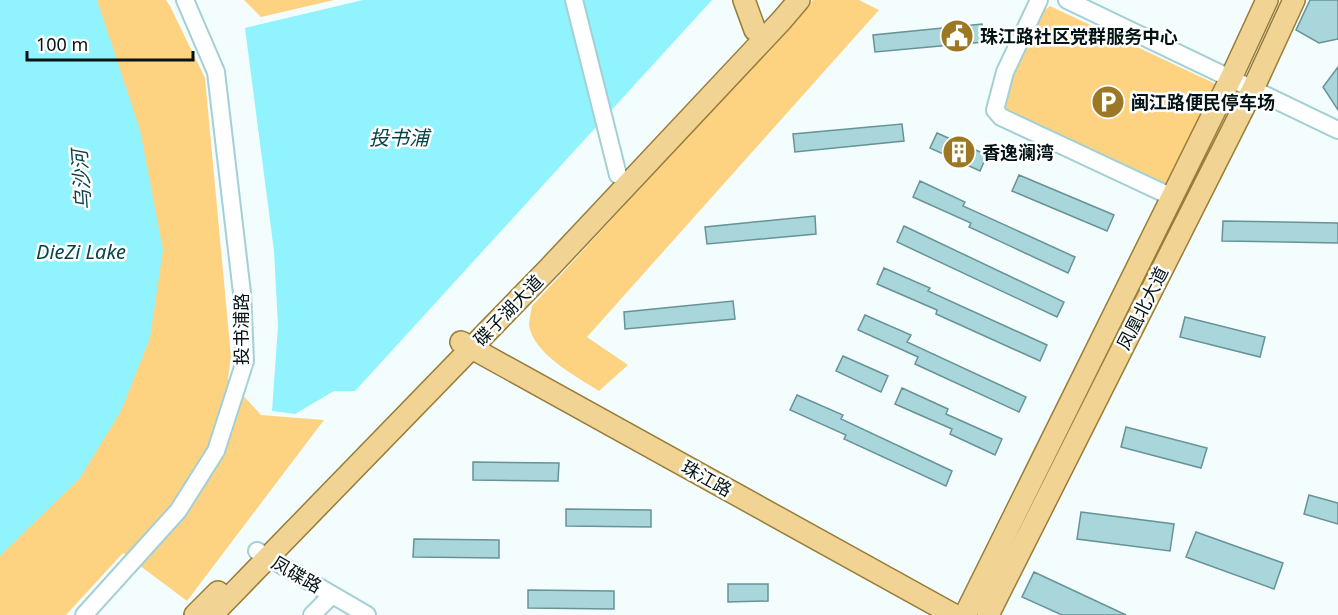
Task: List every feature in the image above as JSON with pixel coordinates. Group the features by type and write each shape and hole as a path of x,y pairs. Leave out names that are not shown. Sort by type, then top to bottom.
{"main road":[{"path":"744,0 754,30"},
{"name":"碟子湖大道","path":"195,615 263,554 466,344 780,0"},
{"name":"碟子湖大道","path":"466,344 567,249 799,0"},
{"name":"凤凰北大道","path":"965,615 1268,0"},
{"name":"凤凰北大道","path":"988,615 1253,89 1294,0"},
{"name":"珠江路","path":"466,344 954,615"},
{"name":"碟子湖大道","path":"212,615 263,554"}],"street":[{"name":"投书浦路","path":"84,615 178,511 216,452 245,361 242,293 216,72 185,0"},
{"path":"574,0 618,175"},
{"path":"1039,0 1005,72 995,110 1000,117 1172,197"},
{"path":"1067,0 1338,130"},
{"name":"凤碟路","path":"263,554 367,615"},
{"path":"312,615 332,595"}],"shaded area":[{"path":"80,0 166,0 170,6 205,78 231,357 228,379 261,415 324,420 187,601 123,553 66,615 0,615 0,531"},
{"path":"244,0 334,0 261,17"},
{"path":"813,0 859,0 879,10 587,337 628,365 599,391 557,364 539,346 532,336 529,325 532,306"},
{"name":"闽江路便民停车场","path":"1050,6 1220,86 1169,189 1009,114 1003,109 1005,95 1040,14"}],"water":[{"name":"DieZi Lake","path":"0,0 97,0 140,130 163,250 150,338 121,411 80,478 0,556"},
{"name":"投书浦","path":"363,0 712,0 355,391 334,391 295,414 272,411 278,326 274,251 245,28"}],"building":[{"path":"1310,0 1338,0 1338,39 1319,43 1296,30"},
{"path":"982,24 984,42 875,52 873,35"},
{"path":"1338,67 1338,110 1323,87"},
{"path":"902,124 904,141 795,152 793,134"},
{"name":"香逸澜湾","path":"937,133 987,155 980,171 930,148"},
{"path":"1019,175 1114,215 1107,231 1012,191"},
{"path":"920,181 965,202 963,206 1075,257 1068,273 969,227 971,223 913,197"},
{"path":"815,216 816,234 707,244 705,227"},
{"path":"1223,221 1338,223 1338,243 1222,241"},
{"path":"904,226 1064,302 1057,317 897,242"},
{"path":"884,268 930,288 928,291 1047,345 1040,361 936,314 937,310 877,284"},
{"path":"733,301 735,319 625,329 624,312"},
{"path":"865,315 911,335 907,342 1026,397 1019,412 915,364 918,357 858,330"},
{"path":"1185,317 1265,337 1260,357 1180,337"},
{"path":"843,356 888,376 881,392 836,371"},
{"path":"902,388 948,409 946,414 1002,439 995,455 950,434 952,429 895,404"},
{"path":"797,395 843,415 841,419 952,471 946,486 844,439 846,435 790,410"},
{"path":"1126,427 1207,448 1201,468 1121,447"},
{"path":"473,462 559,463 558,481 473,480"},
{"path":"1309,495 1338,503 1338,524 1304,514"},
{"path":"566,509 651,510 651,527 566,526"},
{"path":"1081,512 1174,524 1170,551 1077,539"},
{"path":"1196,532 1283,563 1274,589 1186,557"},
{"path":"414,539 499,540 499,558 413,557"},
{"path":"1034,572 1126,615 1062,615 1022,597"},
{"path":"728,584 768,584 768,601 728,602"},
{"path":"528,590 614,591 614,609 528,608"}],"place":[{"name":"珠江路社区党群服务中心","path":"957,36"},
{"name":"闽江路便民停车场","path":"1108,102"},
{"name":"香逸澜湾","path":"959,152"}],"water label":[{"name":"乌沙河","path":"81,180"}]}
